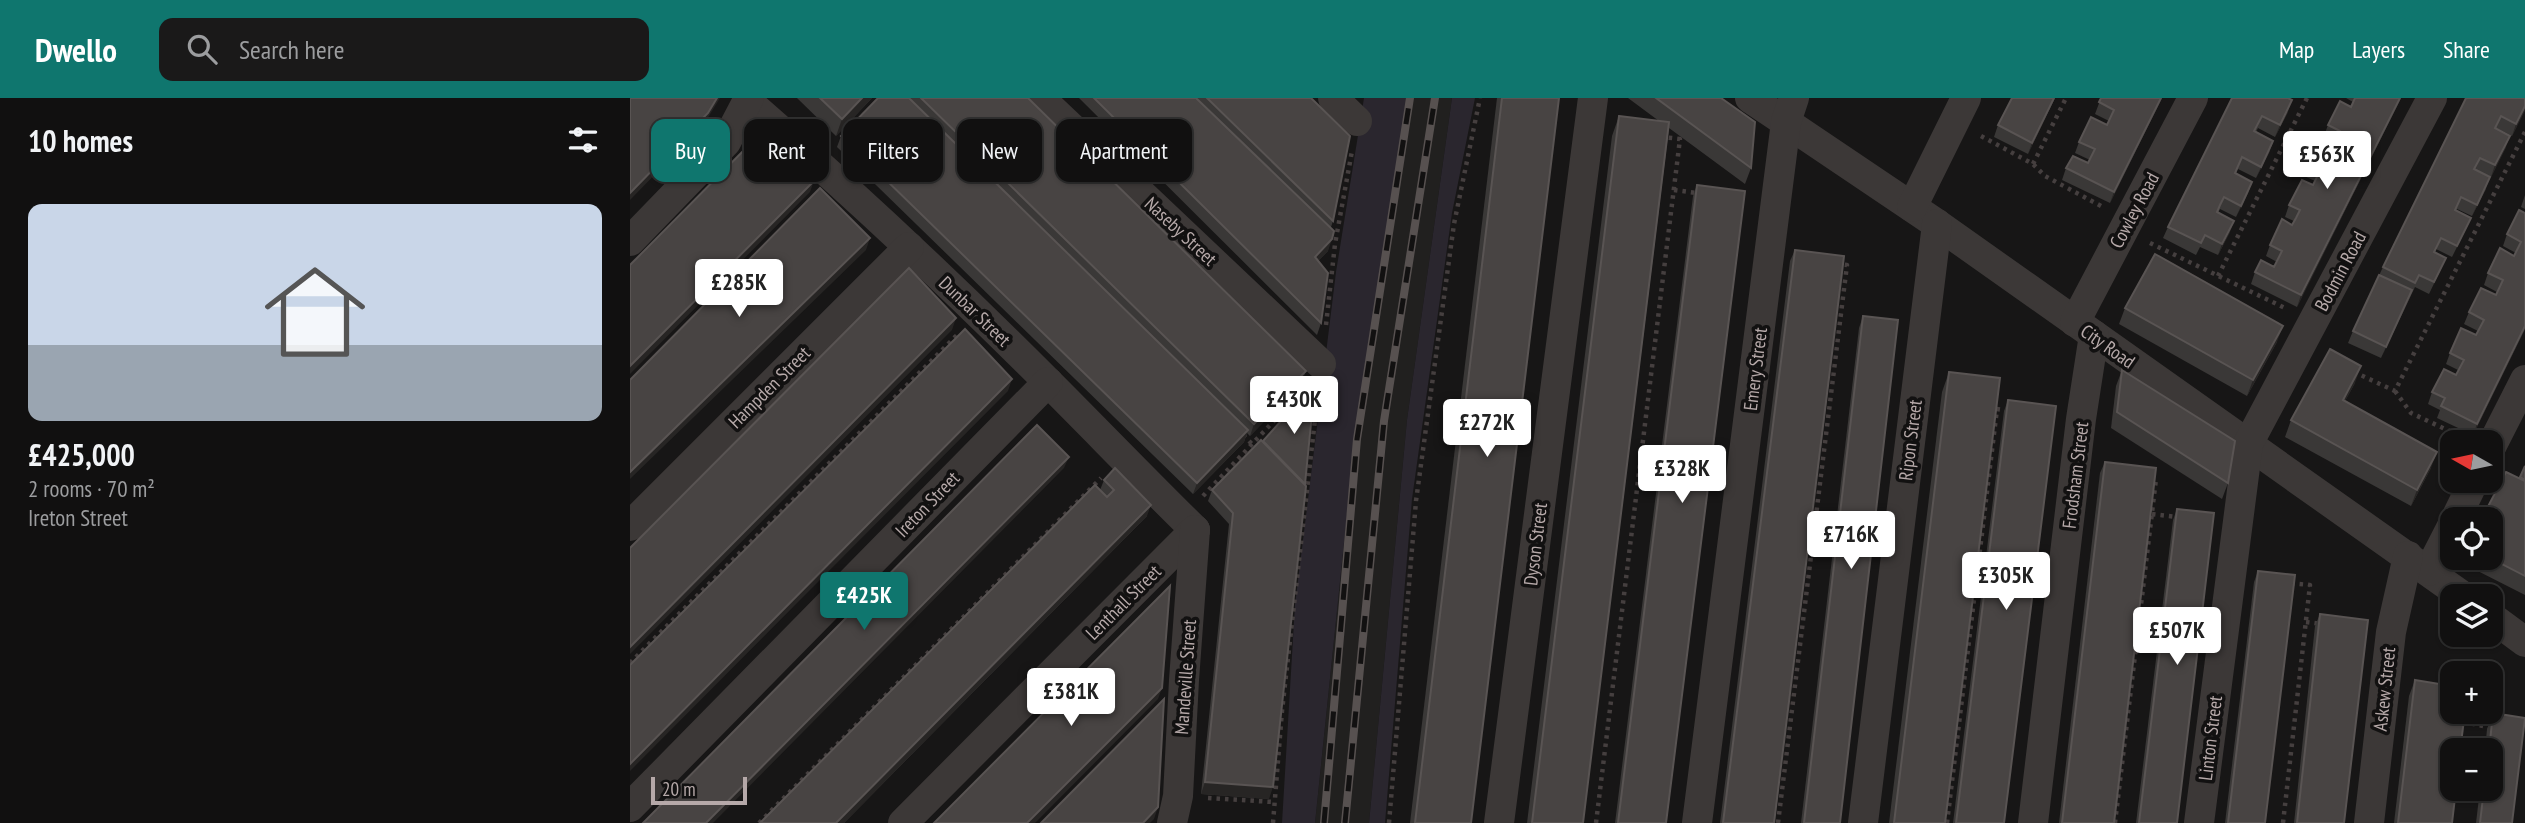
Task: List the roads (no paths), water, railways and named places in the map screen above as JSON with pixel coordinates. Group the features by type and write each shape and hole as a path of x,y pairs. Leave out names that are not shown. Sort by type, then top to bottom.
{"street":[{"name":"Naseby Street","path":"1040,98 1321,364"},
{"path":"1333,98 1357,121"},
{"name":"Dyson Street","path":"1499,823 1593,98"},
{"name":"City Road","path":"1750,98 1790,110 1912,206 2446,584"},
{"name":"Cowley Road","path":"2084,329 2126,225 2193,98"},
{"name":"Bodmin Road","path":"2248,444 2432,98"},
{"path":"630,241 726,142 748,99"},
{"name":"Dunbar Street","path":"748,99 909,247 1189,524"},
{"name":"Emery Street","path":"1697,823 1790,110"},
{"path":"1912,206 1960,110"},
{"name":"Ripon Street","path":"1863,823 1937,224"},
{"name":"Hampden Street","path":"630,526 909,247"},
{"name":"Frodsham Street","path":"2033,823 2081,419 2084,329"},
{"path":"2500,430 2525,380"},
{"name":"Ireton Street","path":"630,807 1048,382"},
{"name":"Linton Street","path":"2199,823 2248,444"},
{"name":"Mandeville Street","path":"1175,809 1184,680 1189,524"},
{"name":"Lenthall Street","path":"903,823 1189,524"},
{"name":"Askew Street","path":"2369,823 2391,632 2418,564 2440,539"},
{"path":"2503,626 2525,642"}],"railway":[{"path":"1324,823 1357,439 1410,98"},
{"path":"1345,823 1384,421 1435,98"}]}
